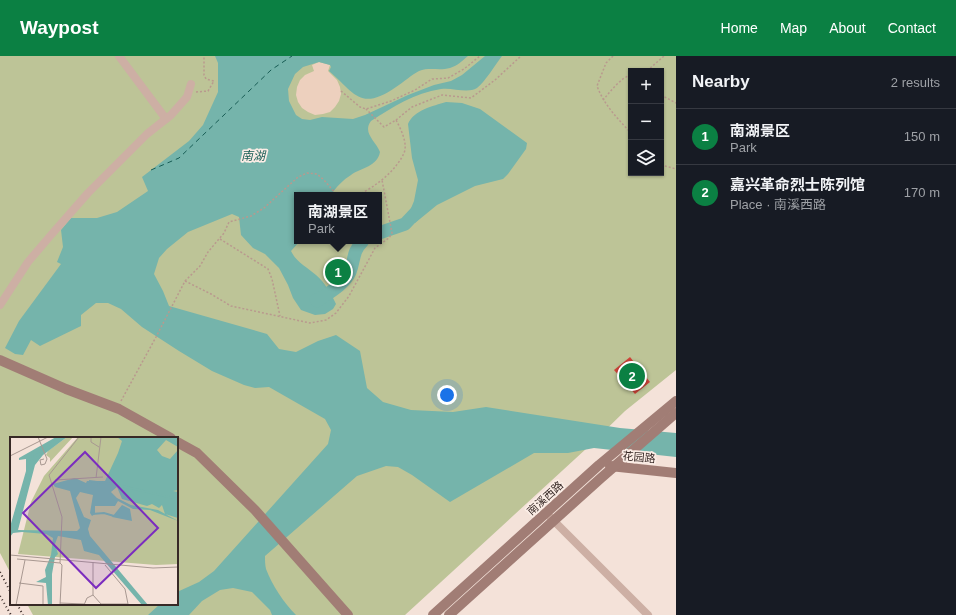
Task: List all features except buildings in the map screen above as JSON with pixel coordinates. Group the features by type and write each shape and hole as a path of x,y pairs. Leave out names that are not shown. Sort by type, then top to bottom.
{"main road":[{"path":"0,360 66,389 117,408 169,437"},
{"name":"南溪西路","path":"449,615 550,517 602,463 676,401"},
{"name":"南溪西路","path":"433,615 550,517 618,464 676,413"},
{"path":"178,443 197,453 255,510 348,615"},
{"name":"花园路","path":"602,463 676,473"}],"street":[{"path":"119,56 166,119"},
{"path":"0,305 28,262 88,193 147,134 166,119 187,97 190,88"},
{"path":"550,517 648,615"}],"path":[{"path":"190,88 208,91 214,81 206,79 204,75 204,56"},
{"path":"366,109 403,95 432,79 448,78 464,69 480,56"},
{"path":"340,91 360,107 366,109 384,127 396,120 412,107 442,95 471,98 495,80 521,56"},
{"path":"613,56 606,63 597,86 603,100 628,130"},
{"path":"650,68 664,56"},
{"path":"603,100 614,87 628,76"},
{"path":"664,97 676,103"},
{"path":"365,192 370,190 394,168 405,152 400,127 396,120"},
{"path":"664,166 676,169"},
{"path":"117,408 185,281 200,266 208,252 224,233 229,222 251,216 274,200 298,177 307,173 317,174 334,192"},
{"path":"382,180 392,233 389,238 382,243"},
{"path":"220,239 268,269 272,279 280,316"},
{"path":"185,281 232,306 310,323 326,320 336,312 349,296 375,248 381,244"}],"green space":[{"path":"0,56 676,56 676,370 625,411 587,448 405,615 33,615 28,605 178,605 178,437 10,437 10,572 0,553"}],"shaded area":[{"path":"319,62 330,65 328,71 337,80 341,94 339,101 330,112 315,115 302,108 296,95 300,80 305,75 314,71 312,65"}],"water":[{"name":"南湖","path":"215,56 468,56 457,65 450,68 427,69 419,71 384,94 366,99 359,97 352,92 329,71 331,67 330,65 319,62 303,67 295,74 288,89 289,101 296,115 302,119 310,120 322,117 353,119 408,95 434,85 451,81 462,75 485,56 502,56 487,78 473,90 441,89 431,91 413,97 371,121 368,129 369,133 380,152 376,161 345,179 333,192 294,192 294,244 297,244 291,251 299,261 316,275 325,285 336,304 333,309 325,314 315,315 301,310 293,298 279,268 265,254 253,248 241,235 239,217 232,214 188,232 167,249 159,258 154,274 169,306 267,334 279,349 296,352 318,341 336,335 360,351 367,388 383,402 411,410 453,412 486,407 620,428 676,433 676,457 594,448 568,453 534,453 450,502 398,467 386,466 357,476 265,556 266,569 275,587 296,615 272,615 270,610 252,592 233,588 220,590 202,601 189,615 148,615 159,605 178,605 178,592 199,582 214,571 328,444 331,430 325,419 269,387 255,388 244,385 212,371 142,327 121,309 108,303 96,303 81,315 81,326 40,346 31,340 23,355 15,354 5,348 19,321 61,264 57,262 63,247 61,230 71,218 97,218 117,212 148,191 142,177 189,141 203,125 218,92 218,63"},
{"path":"446,102 462,103 480,109 527,143 526,149 503,179 475,186 437,205 415,223 407,218 414,201 418,180 412,158 408,124 419,112"}],"waterway":[{"path":"382,232 405,224 421,207"},
{"path":"316,300 317,301 344,281 350,272 355,252 360,244"}],"ferry route":[{"path":"151,170 179,158 271,70 292,56"}],"railway":[{"path":"0,572 10,591"},
{"path":"0,596 11,615"},
{"path":"18,605 23,615"}],"place":[{"name":"南湖景区","path":"338,272"},
{"name":"嘉兴革命烈士陈列馆","path":"632,376"}]}
